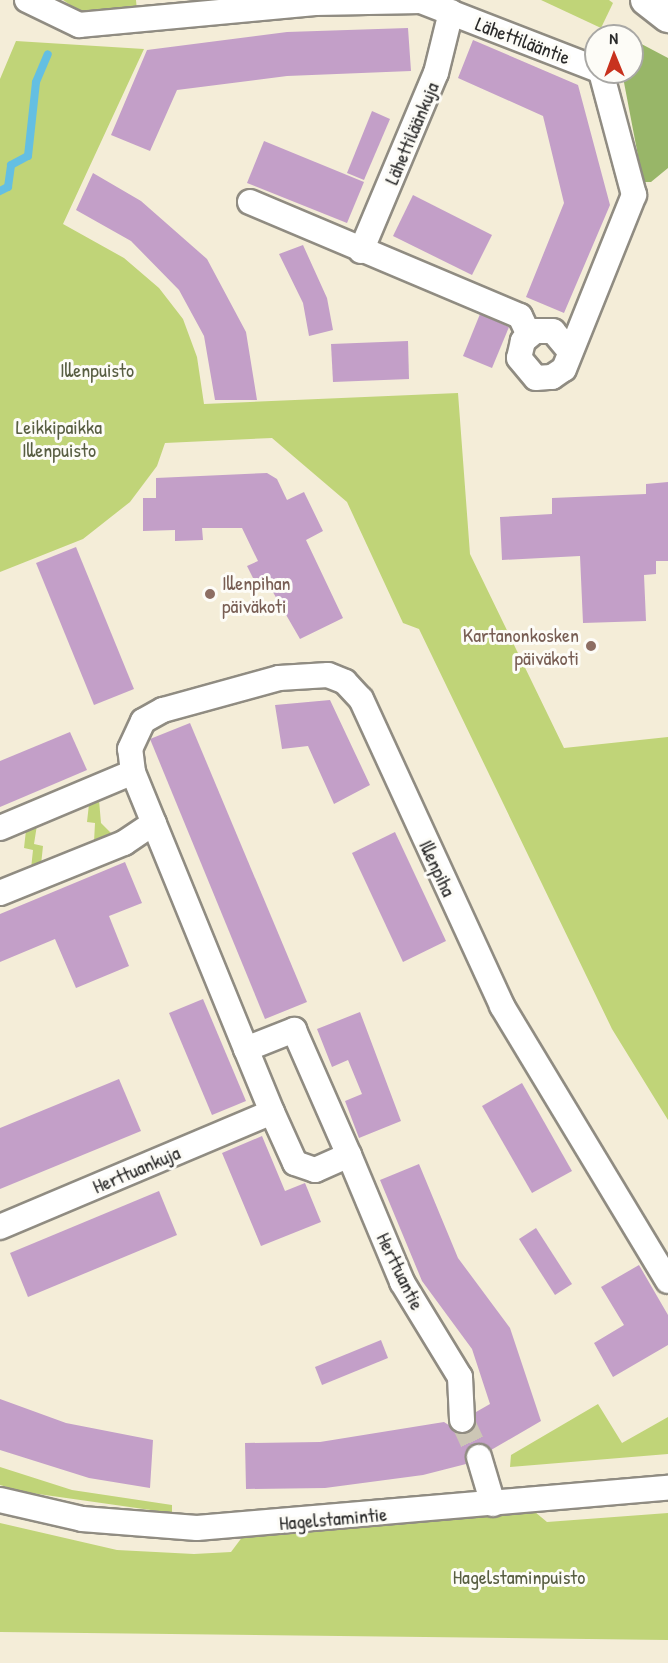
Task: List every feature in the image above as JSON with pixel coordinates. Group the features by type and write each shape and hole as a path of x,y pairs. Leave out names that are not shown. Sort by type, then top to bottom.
{"street":[{"name":"Lähettilääntie","path":"27,0 79,25 315,3 421,1 584,64"},
{"path":"646,0 668,16"},
{"name":"Lähettiläänkuja","path":"361,251 436,73 451,12"},
{"path":"250,202 361,251 520,316 529,335 519,358 536,378 560,373 568,349 634,195 604,84"},
{"path":"529,335 553,331 568,349"},
{"name":"Illenpiha","path":"154,823 133,772 133,738 143,722 163,710 279,678 328,675 345,682 361,699 502,1006 668,1281"},
{"path":"0,828 133,772"},
{"path":"0,893 124,843 154,823 295,1163 315,1170 349,1155"},
{"name":"Herttuantie","path":"246,1049 294,1030 402,1282 460,1377 462,1420"},
{"name":"Herttuankuja","path":"0,1227 272,1112"},
{"path":"479,1457 493,1504"},
{"name":"Hagelstamintie","path":"0,1500 82,1519 197,1528 668,1488"}],"green space":[{"path":"63,0 136,0 137,11 82,13"},
{"path":"541,0 609,0 613,3 603,24 592,24"},
{"name":"Illenpuisto","path":"16,41 144,49 63,224 124,258 159,288 183,319 197,357 204,404 458,393 470,554 564,748 668,737 668,1120 612,1029 419,629 403,623 347,502 272,438 165,443 157,466 130,502 83,539 0,572 0,79"},
{"path":"644,45 668,58 668,168 651,182 643,182 624,84 644,84"},
{"path":"99,800 101,823 113,835 94,842 95,823 87,822 89,804"},
{"path":"37,825 34,844 43,846 41,865 31,869 33,850 24,848 26,830"},
{"path":"598,1404 622,1443 668,1417 668,1454 510,1467 511,1455"},
{"path":"0,1467 72,1490 172,1505 172,1513 24,1492 0,1485"},
{"name":"Hagelstaminpuisto","path":"535,1512 547,1522 668,1513 668,1640 0,1632 0,1523 117,1550 194,1554 231,1552 243,1536"}],"building":[{"path":"408,28 411,71 287,76 177,90 150,151 111,135 147,50 287,32"},
{"path":"473,40 578,85 610,205 564,313 526,297 564,203 543,116 458,78"},
{"path":"372,111 390,119 364,180 347,173"},
{"path":"264,141 364,182 347,223 247,183"},
{"path":"93,173 141,201 207,259 246,332 257,400 215,400 204,336 179,290 131,241 76,210"},
{"path":"413,195 492,235 472,275 393,236"},
{"path":"303,245 327,298 333,330 309,336 303,303 279,254"},
{"path":"480,314 509,327 492,368 463,356"},
{"path":"408,341 409,379 333,382 331,344"},
{"path":"267,473 277,479 287,500 304,492 323,531 306,540 343,618 300,639 270,587 260,592 247,566 258,561 242,528 202,528 203,540 175,541 175,530 143,531 143,498 156,498 156,478"},
{"path":"668,482 668,561 656,561 656,574 644,575 646,621 583,623 580,556 502,560 500,517 552,514 552,498 646,494 646,484"},
{"path":"76,547 134,689 94,705 36,563"},
{"path":"330,700 370,785 334,804 308,746 282,749 275,705"},
{"path":"190,723 307,1002 265,1019 150,739"},
{"path":"70,732 87,770 0,807 0,761"},
{"path":"395,832 446,941 403,962 352,853"},
{"path":"125,862 142,903 109,916 129,966 76,988 55,939 0,962 0,914"},
{"path":"203,999 246,1101 212,1115 169,1013"},
{"path":"360,1012 401,1121 359,1138 345,1101 362,1094 348,1060 332,1067 317,1029"},
{"path":"119,1079 141,1131 0,1189 0,1128"},
{"path":"522,1083 572,1171 532,1193 482,1106"},
{"path":"262,1136 285,1191 305,1183 321,1222 261,1246 222,1153"},
{"path":"419,1164 458,1258 510,1328 541,1421 491,1450 474,1444 465,1453 466,1464 423,1475 325,1488 246,1489 245,1443 320,1442 444,1422 463,1434 474,1427 476,1412 490,1404 472,1349 422,1281 380,1180"},
{"path":"159,1191 177,1235 28,1297 10,1253"},
{"path":"536,1228 572,1284 555,1295 519,1239"},
{"path":"639,1265 668,1315 668,1345 613,1377 594,1343 624,1325 601,1287"},
{"path":"381,1340 388,1358 322,1385 315,1367"},
{"path":"0,1399 66,1423 153,1440 150,1488 89,1478 0,1450"}],"waterway":[{"path":"0,191 8,187 11,165 28,156 36,82 48,54"}],"tunnel":[{"path":"462,1420 479,1457"}],"place":[{"name":"Illenpihan päiväkoti","path":"210,594"},
{"name":"Kartanonkosken päiväkoti","path":"591,646"}],"park label":[{"name":"Leikkipaikka Illenpuisto","path":"59,438"}]}
